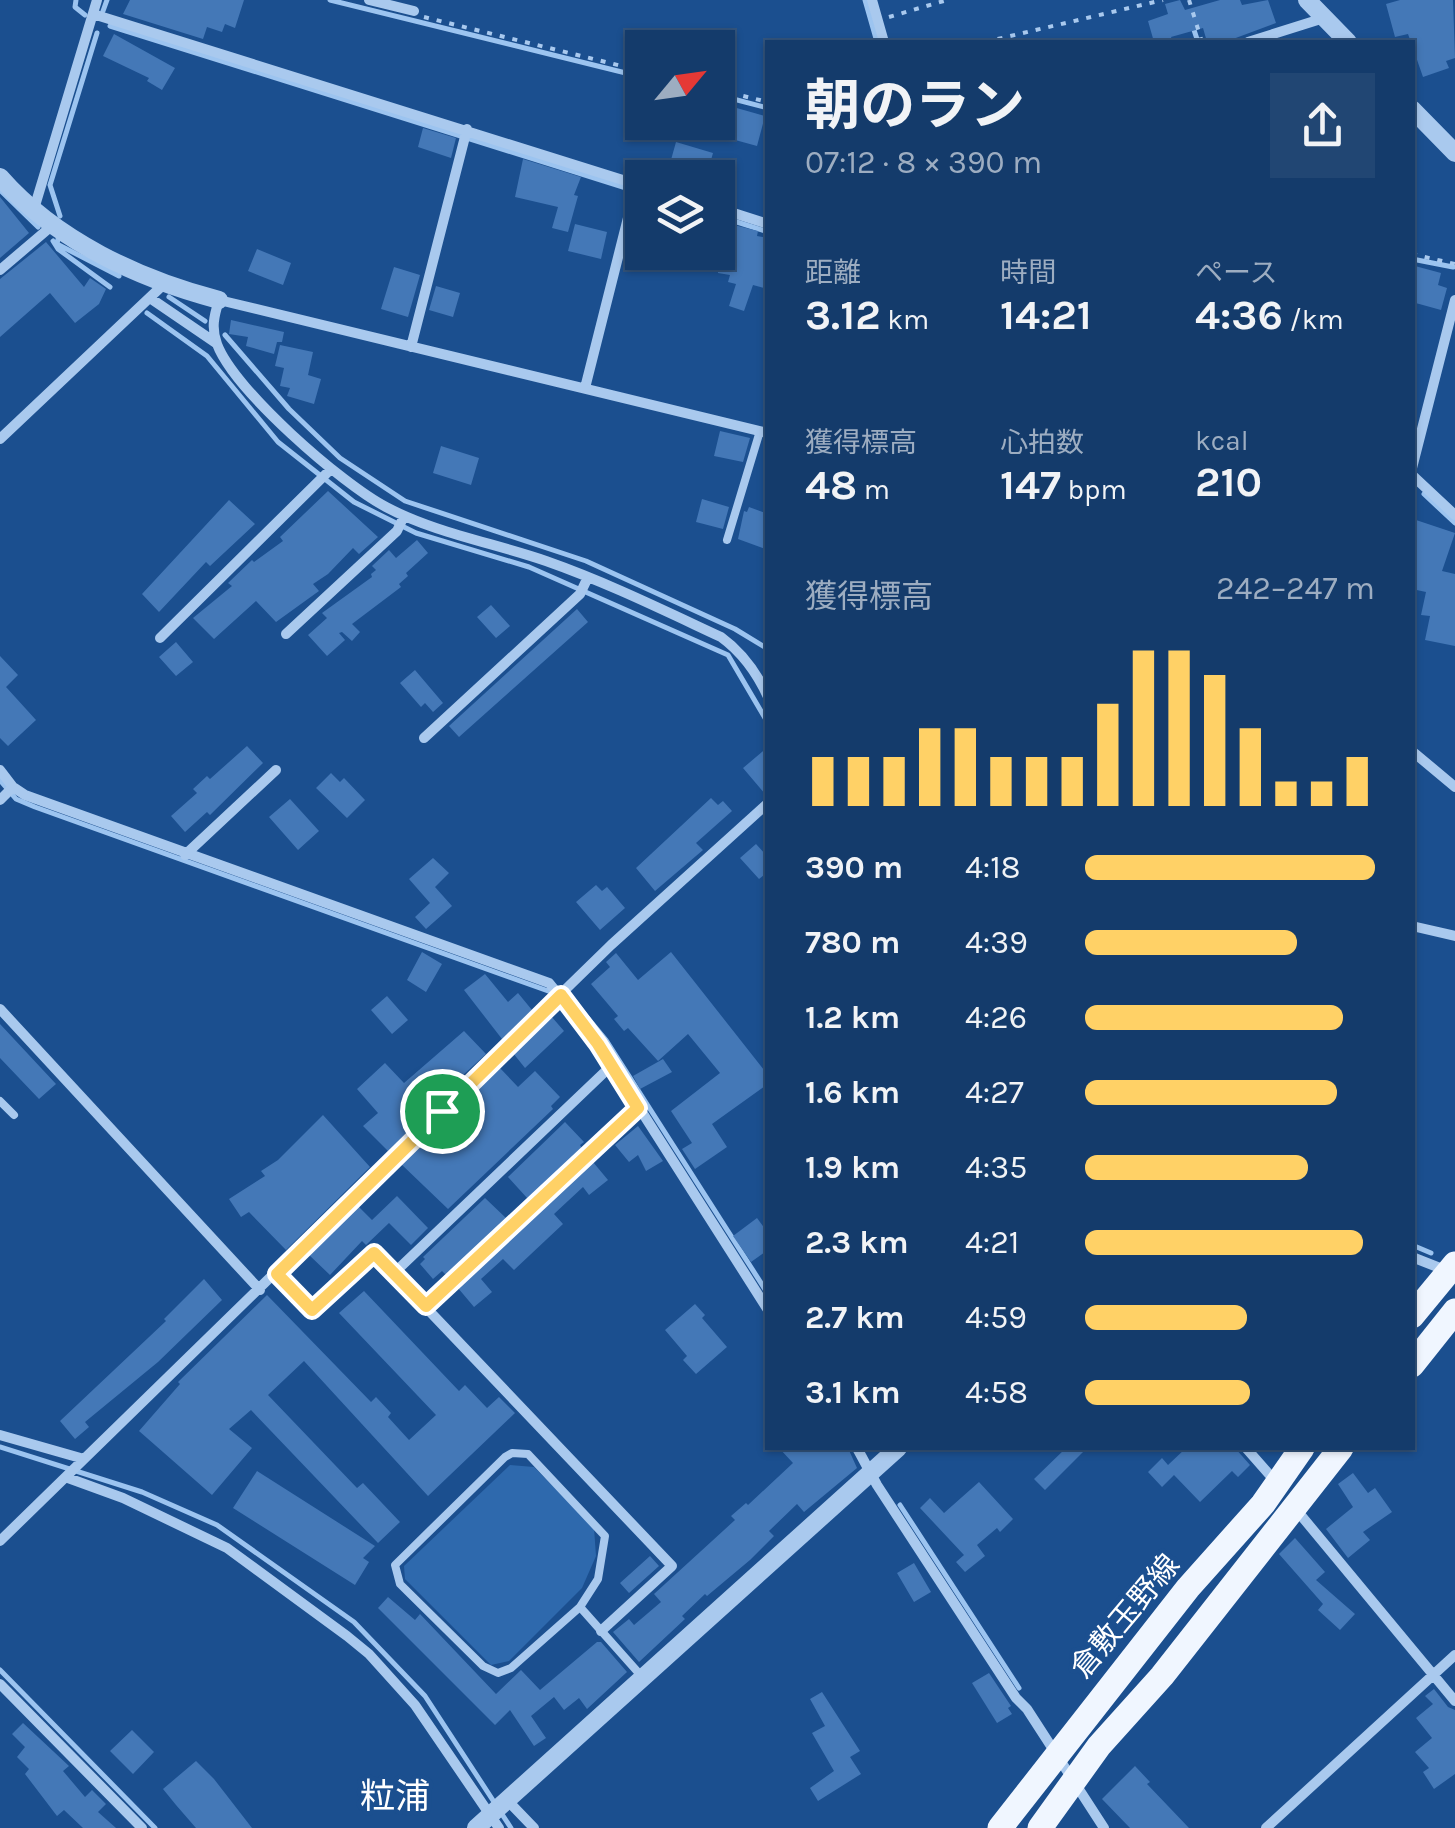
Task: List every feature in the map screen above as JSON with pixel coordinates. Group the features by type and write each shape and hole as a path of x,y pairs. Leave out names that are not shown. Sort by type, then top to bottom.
{"main road":[{"path":"1415,1313 1453,1270"},
{"path":"1415,1361 1455,1311"},
{"name":"倉敷玉野線","path":"1000,1828 1188,1588 1229,1545 1301,1450"},
{"path":"1040,1828 1099,1746 1162,1676 1339,1450"}],"street":[{"path":"34,209 97,0"},
{"path":"369,0 414,10"},
{"path":"872,0 883,40"},
{"path":"1307,0 1346,40"},
{"path":"93,14 465,134 625,181"},
{"path":"1254,40 1324,18"},
{"path":"1415,112 1455,153"},
{"path":"412,346 465,134"},
{"path":"0,177 34,209 125,268 217,344 232,368 324,475 370,497 401,523 721,636 744,657 765,692"},
{"path":"735,213 765,223"},
{"path":"0,270 54,224"},
{"path":"584,388 625,229"},
{"path":"157,292 219,300 764,432"},
{"path":"0,439 157,292"},
{"path":"217,344 212,323 219,300"},
{"path":"1415,459 1455,300"},
{"path":"1415,474 1455,514"},
{"path":"160,638 324,475"},
{"path":"286,634 401,523"},
{"path":"424,738 584,585"},
{"path":"1415,754 1455,787"},
{"path":"0,770 8,792 24,794 549,983 612,1065 765,1305"},
{"path":"185,855 276,770"},
{"path":"0,1541 561,995 765,806"},
{"path":"1415,927 1455,936"},
{"path":"0,1010 260,1290"},
{"path":"394,1272 612,1065"},
{"path":"426,1306 638,1108"},
{"path":"277,1274 312,1310 374,1253 672,1566 601,1632"},
{"path":"1415,1258 1453,1270"},
{"path":"0,1435 76,1468 123,1498 226,1548 347,1636 415,1705 495,1815 534,1828"},
{"path":"858,1450 984,1650 1104,1828"},
{"path":"495,1815 896,1450"},
{"path":"1248,1450 1455,1701"},
{"path":"1266,1828 1455,1655"},
{"path":"0,1684 142,1828"}],"lane":[{"path":"728,540 764,432"},
{"path":"0,1101 14,1115"},
{"path":"512,1453 528,1454 605,1536 598,1579 580,1607 510,1668 498,1673 483,1666 400,1584 395,1565 505,1457 512,1453"},
{"path":"580,1607 644,1678"}],"path":[{"path":"878,20 947,0"},
{"path":"993,40 1162,0"},
{"path":"1189,0 1201,40"},
{"path":"414,10 420,16 625,67"},
{"path":"735,94 765,101"},
{"path":"1415,255 1455,264"}],"shaded area":[{"path":"510,1465 534,1467 594,1528 596,1556 582,1588 509,1661 491,1665 405,1579 404,1566"}],"building":[{"path":"130,0 244,0 235,28 225,24 222,32 207,27 203,39 123,14"},
{"path":"1180,0 1185,10 1220,0 1240,0 1242,5 1268,0 1276,23 1230,40 1206,40 1203,28 1171,37 1172,40 1153,40 1148,21 1168,14 1165,4"},
{"path":"1400,0 1453,0 1455,58 1446,61 1449,68 1423,77 1415,40 1410,40 1408,34 1395,37 1386,4"},
{"path":"114,34 175,68 162,90 147,81 149,78 103,56"},
{"path":"735,108 765,116 757,146 735,140"},
{"path":"423,128 456,138 451,158 418,147"},
{"path":"676,142 713,153 711,160 671,160"},
{"path":"523,159 581,177 568,232 552,228 558,207 515,197"},
{"path":"0,197 29,233 0,258"},
{"path":"575,224 607,232 601,259 568,251"},
{"path":"735,225 758,231 757,236 765,237 765,288 753,285 744,311 729,306 736,284 728,282 730,275 718,273 735,270"},
{"path":"46,242 84,287 90,278 106,289 99,304 75,323 50,293 0,337 0,279"},
{"path":"257,249 291,263 283,285 248,271"},
{"path":"1415,266 1441,273 1438,285 1447,288 1441,310 1415,303"},
{"path":"394,267 420,275 408,317 381,309"},
{"path":"436,286 460,293 453,317 429,310"},
{"path":"231,320 284,332 282,342 277,342 274,354 246,346 248,337 229,334"},
{"path":"280,345 313,352 308,375 321,379 314,404 287,396 290,388 280,386 284,368 275,366"},
{"path":"720,431 750,438 743,462 714,456"},
{"path":"441,446 479,458 471,485 433,473"},
{"path":"328,491 378,537 359,554 353,548 313,584 319,591 276,622 256,601 214,639 193,618 232,586 228,583 252,560 283,541 280,537"},
{"path":"702,499 729,507 723,529 696,522"},
{"path":"229,500 255,524 210,566 206,562 159,612 142,594"},
{"path":"749,507 765,513 765,549 738,539 744,511"},
{"path":"1416,520 1455,533 1442,571 1455,574 1455,646 1425,640 1430,616 1421,615 1426,592 1415,590"},
{"path":"417,540 428,553 406,573 401,587 352,624 360,632 352,641 339,633 345,640 327,656 308,635 327,618 322,613 372,577 376,570 372,566 389,550 396,558"},
{"path":"491,605 510,626 496,638 477,617"},
{"path":"577,609 588,622 459,737 449,726"},
{"path":"176,642 193,662 176,676 159,657"},
{"path":"0,656 18,675 6,687 36,720 8,746 0,738"},
{"path":"415,670 443,703 433,712 425,703 421,707 400,683"},
{"path":"247,746 263,763 210,815 207,812 185,832 171,816 197,793 193,789 207,776 210,779"},
{"path":"765,750 765,794 743,768"},
{"path":"331,773 340,782 344,778 365,800 347,818 316,788"},
{"path":"711,798 718,805 723,801 732,811 696,843 703,850 655,891 636,868"},
{"path":"290,799 319,831 298,850 269,817"},
{"path":"756,844 765,854 765,874 759,879 740,858"},
{"path":"433,858 449,873 435,887 452,906 426,929 415,917 430,903 409,879"},
{"path":"596,885 602,891 607,887 625,908 600,930 576,902"},
{"path":"422,952 442,964 426,992 407,980"},
{"path":"671,952 765,1071 765,1086 712,1124 727,1147 695,1169 682,1149 692,1143 671,1111 720,1073 688,1034 658,1061 628,1028 624,1031 614,1019 618,1016 591,984 610,967 606,962 616,953 638,980"},
{"path":"485,974 508,1002 518,993 532,1010 502,1039 464,990"},
{"path":"387,996 408,1020 392,1034 371,1010"},
{"path":"551,1016 564,1031 525,1068 513,1053"},
{"path":"0,1024 56,1084 39,1099 0,1058"},
{"path":"464,1031 486,1054 425,1110 427,1113 388,1151 363,1126 378,1113 357,1089 385,1063 404,1083"},
{"path":"663,1059 672,1072 640,1089 633,1076"},
{"path":"499,1067 518,1087 535,1071 560,1097 551,1106 553,1109 448,1209 400,1163 437,1127 444,1135 466,1113 459,1106"},
{"path":"323,1115 370,1167 286,1250 249,1212 241,1217 229,1199 265,1176 261,1171 278,1160"},
{"path":"565,1122 584,1142 582,1148 528,1199 508,1177"},
{"path":"638,1126 663,1161 646,1171 638,1155 629,1162 615,1145"},
{"path":"593,1162 608,1180 589,1195 583,1187 554,1214 563,1224 514,1270 503,1259 481,1279 492,1292 474,1307 458,1288"},
{"path":"397,1196 428,1228 411,1245 389,1223 366,1245 362,1241 330,1275 307,1253 357,1205 372,1220"},
{"path":"485,1198 507,1219 446,1275 442,1271 433,1279 420,1264 423,1257"},
{"path":"757,1218 765,1229 765,1252 751,1262 733,1236"},
{"path":"204,1279 222,1300 158,1362 85,1422 89,1427 75,1439 60,1421 166,1321"},
{"path":"364,1291 459,1391 465,1385 487,1408 499,1397 515,1413 428,1496 304,1361 268,1395 357,1488 363,1483 400,1522 378,1543 251,1410 229,1429 252,1448 212,1495 139,1431 178,1382 267,1295 371,1402 376,1397 409,1440 436,1415 339,1313"},
{"path":"695,1304 727,1347 696,1374 683,1360 687,1356 665,1330"},
{"path":"781,1450 849,1450 857,1468 804,1512 797,1504 769,1531 774,1536 750,1560 705,1594 682,1616 685,1619 639,1662 613,1632 629,1619 634,1625 661,1602 654,1594 735,1520 731,1516 793,1463"},
{"path":"1064,1450 1085,1450 1045,1490 1034,1479"},
{"path":"1184,1450 1237,1450 1250,1465 1238,1477 1232,1471 1200,1502 1174,1475 1162,1487 1148,1472 1162,1458 1168,1465"},
{"path":"257,1471 375,1546 363,1558 369,1562 355,1585 233,1508"},
{"path":"1353,1473 1368,1493 1375,1488 1392,1512 1363,1532 1370,1540 1348,1558 1326,1529 1353,1507 1338,1484"},
{"path":"979,1482 1013,1519 977,1545 985,1556 965,1572 956,1562 964,1555 920,1508 930,1498 944,1513"},
{"path":"1295,1538 1325,1572 1316,1580 1355,1614 1340,1630 1318,1610 1323,1604 1279,1554"},
{"path":"650,1556 659,1566 629,1593 620,1583"},
{"path":"914,1563 931,1592 914,1602 897,1573"},
{"path":"388,1597 415,1620 420,1614 496,1694 521,1670 540,1690 597,1642 627,1672 587,1709 579,1698 564,1710 554,1697 531,1716 546,1738 534,1746 510,1710 495,1725 378,1608"},
{"path":"989,1673 1011,1706 1008,1708 1012,1714 997,1723 972,1683"},
{"path":"1434,1689 1455,1710 1455,1774 1434,1789 1423,1772 1429,1768 1415,1752 1432,1738 1416,1718 1433,1704 1425,1696"},
{"path":"822,1692 860,1751 850,1757 861,1774 818,1801 810,1788 834,1771 812,1733 825,1726 810,1699"},
{"path":"23,1723 69,1766 63,1771 85,1797 92,1790 106,1804 98,1812 116,1828 83,1828 64,1810 57,1816 25,1774 29,1769 17,1757 25,1747 12,1734"},
{"path":"132,1730 154,1752 133,1774 110,1751"},
{"path":"196,1761 252,1828 196,1828 176,1805 163,1789"},
{"path":"1135,1766 1189,1828 1130,1828 1102,1799"}],"waterway":[{"path":"76,0 75,7 85,15"},
{"path":"103,11 107,0"},
{"path":"330,0 625,73"},
{"path":"865,0 876,40"},
{"path":"110,26 625,188"},
{"path":"1193,27 1197,40"},
{"path":"60,216 50,185 97,33"},
{"path":"735,99 765,107"},
{"path":"0,190 38,227"},
{"path":"735,221 765,231"},
{"path":"58,239 57,244 119,276"},
{"path":"53,241 58,249 110,287"},
{"path":"1415,260 1453,267"},
{"path":"169,297 205,321"},
{"path":"147,313 207,356 278,442 354,502 416,533 529,567 728,655 765,718"},
{"path":"225,335 289,409 340,458 405,501 586,561 735,629 765,647"},
{"path":"1424,494 1455,523"},
{"path":"0,780 16,799 35,807 551,992"},
{"path":"571,998 606,1040 765,1289"},
{"path":"1415,1246 1431,1253"},
{"path":"0,1447 142,1492 217,1525 354,1622 425,1696 511,1828"},
{"path":"900,1505 1019,1688"},
{"path":"0,1670 155,1828"}],"district":[{"name":"粒浦","path":"395,1796"}],"route":[{"path":"561,995 638,1108 426,1306 374,1253 312,1310 277,1274 442,1111 561,995"}]}
